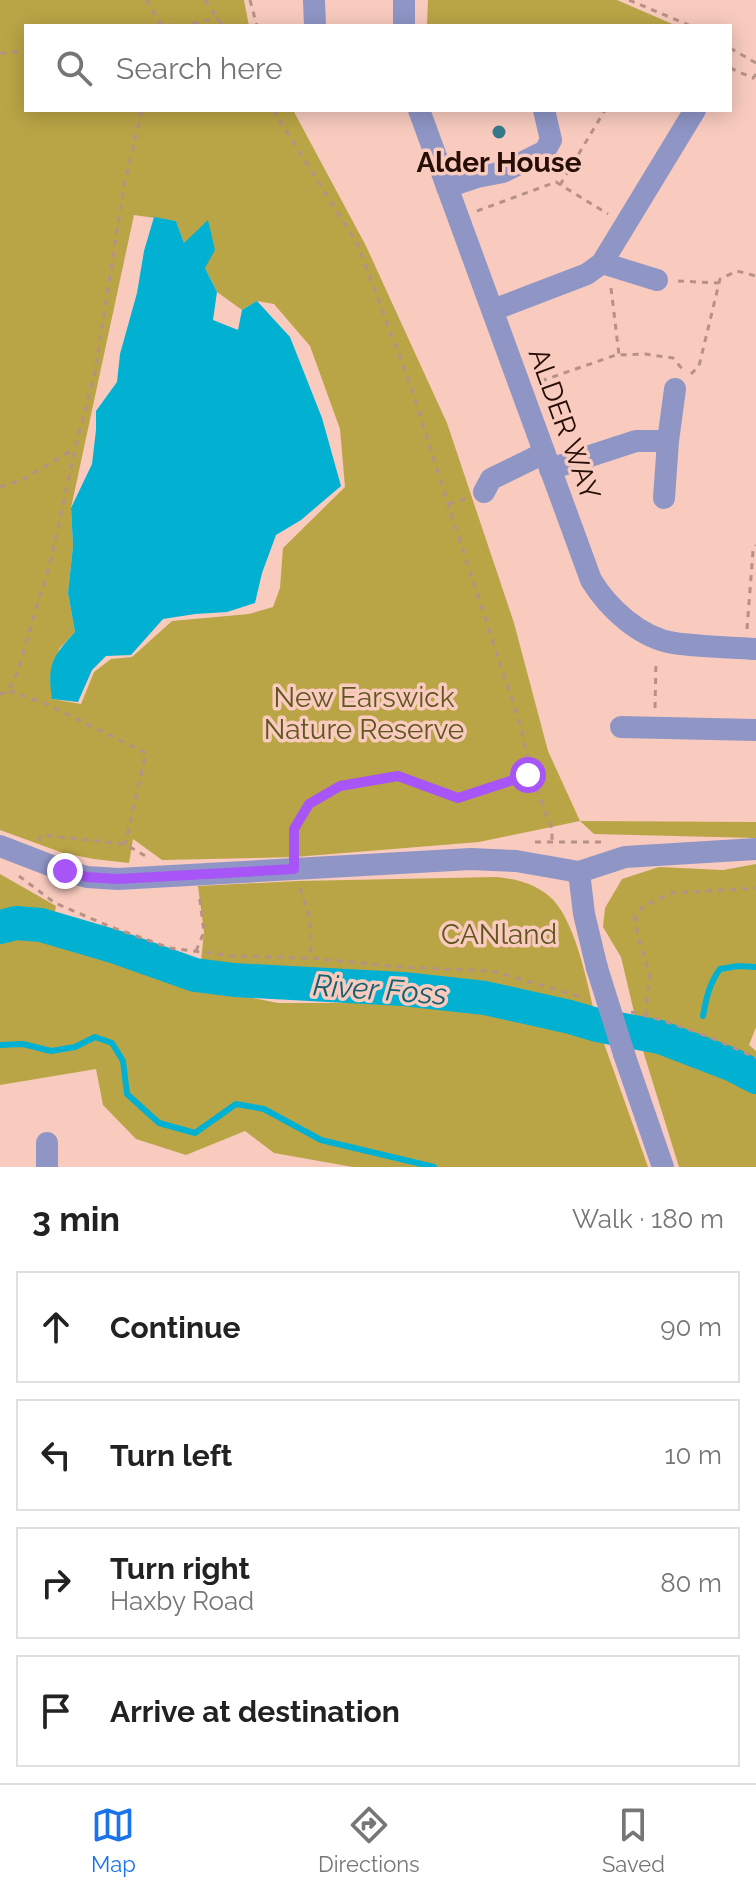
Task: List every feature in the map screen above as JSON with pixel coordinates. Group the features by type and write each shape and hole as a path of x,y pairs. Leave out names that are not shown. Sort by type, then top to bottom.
{"street":[{"path":"314,0 315,24"},
{"path":"404,0 404,24"},
{"name":"ALDER WAY","path":"420,112 591,580 600,595 644,632 671,643 750,649"},
{"path":"447,187 503,172 545,151 551,140 544,112"},
{"path":"493,310 606,265 625,225 694,112"},
{"path":"606,265 657,280"},
{"path":"664,498 675,389"},
{"path":"484,492 491,479 547,461 636,441 668,441"},
{"path":"621,727 756,730"},
{"path":"0,846 87,877 118,879 477,859 516,861 579,872 625,857 756,849"},
{"path":"579,872 584,914 597,968 663,1167"},
{"path":"47,1143 47,1167"}],"path":[{"path":"146,0 160,24"},
{"path":"205,0 222,24"},
{"path":"250,0 256,24"},
{"path":"629,0 687,24"},
{"path":"189,24 218,18"},
{"path":"732,49 756,63"},
{"path":"0,53 24,51"},
{"path":"732,69 753,78 756,74"},
{"path":"9,691 52,556 95,372 124,186 142,112"},
{"path":"276,112 358,245 411,387 520,724 531,773 552,829"},
{"path":"560,185 604,112"},
{"path":"459,218 556,182 625,225"},
{"path":"606,265 619,355"},
{"path":"520,388 619,355 645,354 673,358 688,376 699,366 720,279 737,271 756,276"},
{"path":"657,280 719,283"},
{"path":"0,487 22,480 75,449"},
{"path":"750,649 753,551 756,545"},
{"path":"655,728 657,637"},
{"path":"0,694 9,691 44,703 146,753 125,844"},
{"path":"311,958 310,918 294,869 294,829 309,804 340,786 398,776 458,798 531,773"},
{"path":"31,859 41,835 125,844 147,857 160,877"},
{"path":"526,842 610,842"},
{"path":"10,870 55,903 170,948 232,956 311,958 401,967 492,971 589,999"},
{"path":"196,951 204,932 197,875"},
{"path":"646,1015 650,976 635,916 643,906 672,893 756,888"},
{"path":"631,1012 756,1058"}],"green space":[{"name":"New Earswick Nature Reserve","path":"0,0 244,0 249,24 24,24 24,112 294,112 366,246 447,423 514,623 548,751 580,821 479,842 295,857 162,860 133,839 129,863 63,853 0,830","holes":["134,215 176,221 184,243 205,268 217,292 242,310 257,301 274,304 310,346 340,429 345,487 283,548 280,588 273,607 249,614 172,621 132,657 111,659 94,672 81,704 52,699 59,649 75,632 68,593 73,546 71,508"]},
{"path":"428,0 617,0 672,24 427,24"},
{"path":"580,821 756,822 756,838 594,834"},
{"path":"756,864 756,1027 749,1045 756,1051 756,1167 679,1167 644,1054 621,957 603,927 605,908 622,879 659,867 723,870"},
{"path":"0,874 56,906 54,917 24,914 0,919"},
{"name":"CANland","path":"496,877 530,885 549,896 558,906 580,956 597,1025 572,1005 498,991 313,976 200,971 204,932 198,886"},
{"path":"37,931 197,987 278,1003 446,1003 500,1011 601,1035 648,1167 353,1167 274,1153 245,1131 186,1155 136,1139 103,1105 96,1069 0,1085 0,933"}],"water":[{"path":"154,217 176,221 184,243 208,220 215,250 205,268 217,292 213,320 238,330 242,310 257,301 290,337 322,418 341,486 301,520 276,535 255,603 227,612 163,619 131,655 106,656 92,670 78,702 52,699 50,678 53,662 75,632 68,593 73,546 71,508 92,464 96,411 117,382 120,354"}],"waterway":[{"name":"River Foss","path":"0,927 16,923 41,925 195,975 403,989 485,998 660,1037 756,1077"},
{"path":"703,1016 711,986 720,969 756,967"},
{"path":"0,1045 23,1044 51,1051 75,1047 95,1037 112,1043 123,1061 127,1094 159,1123 195,1133 236,1104 264,1109 321,1140 434,1167"}],"place":[{"name":"Alder House","path":"499,132"}],"route":[{"path":"65,871 87,877 118,879 294,869 294,829 309,804 340,786 398,776 458,798 528,775"}]}
